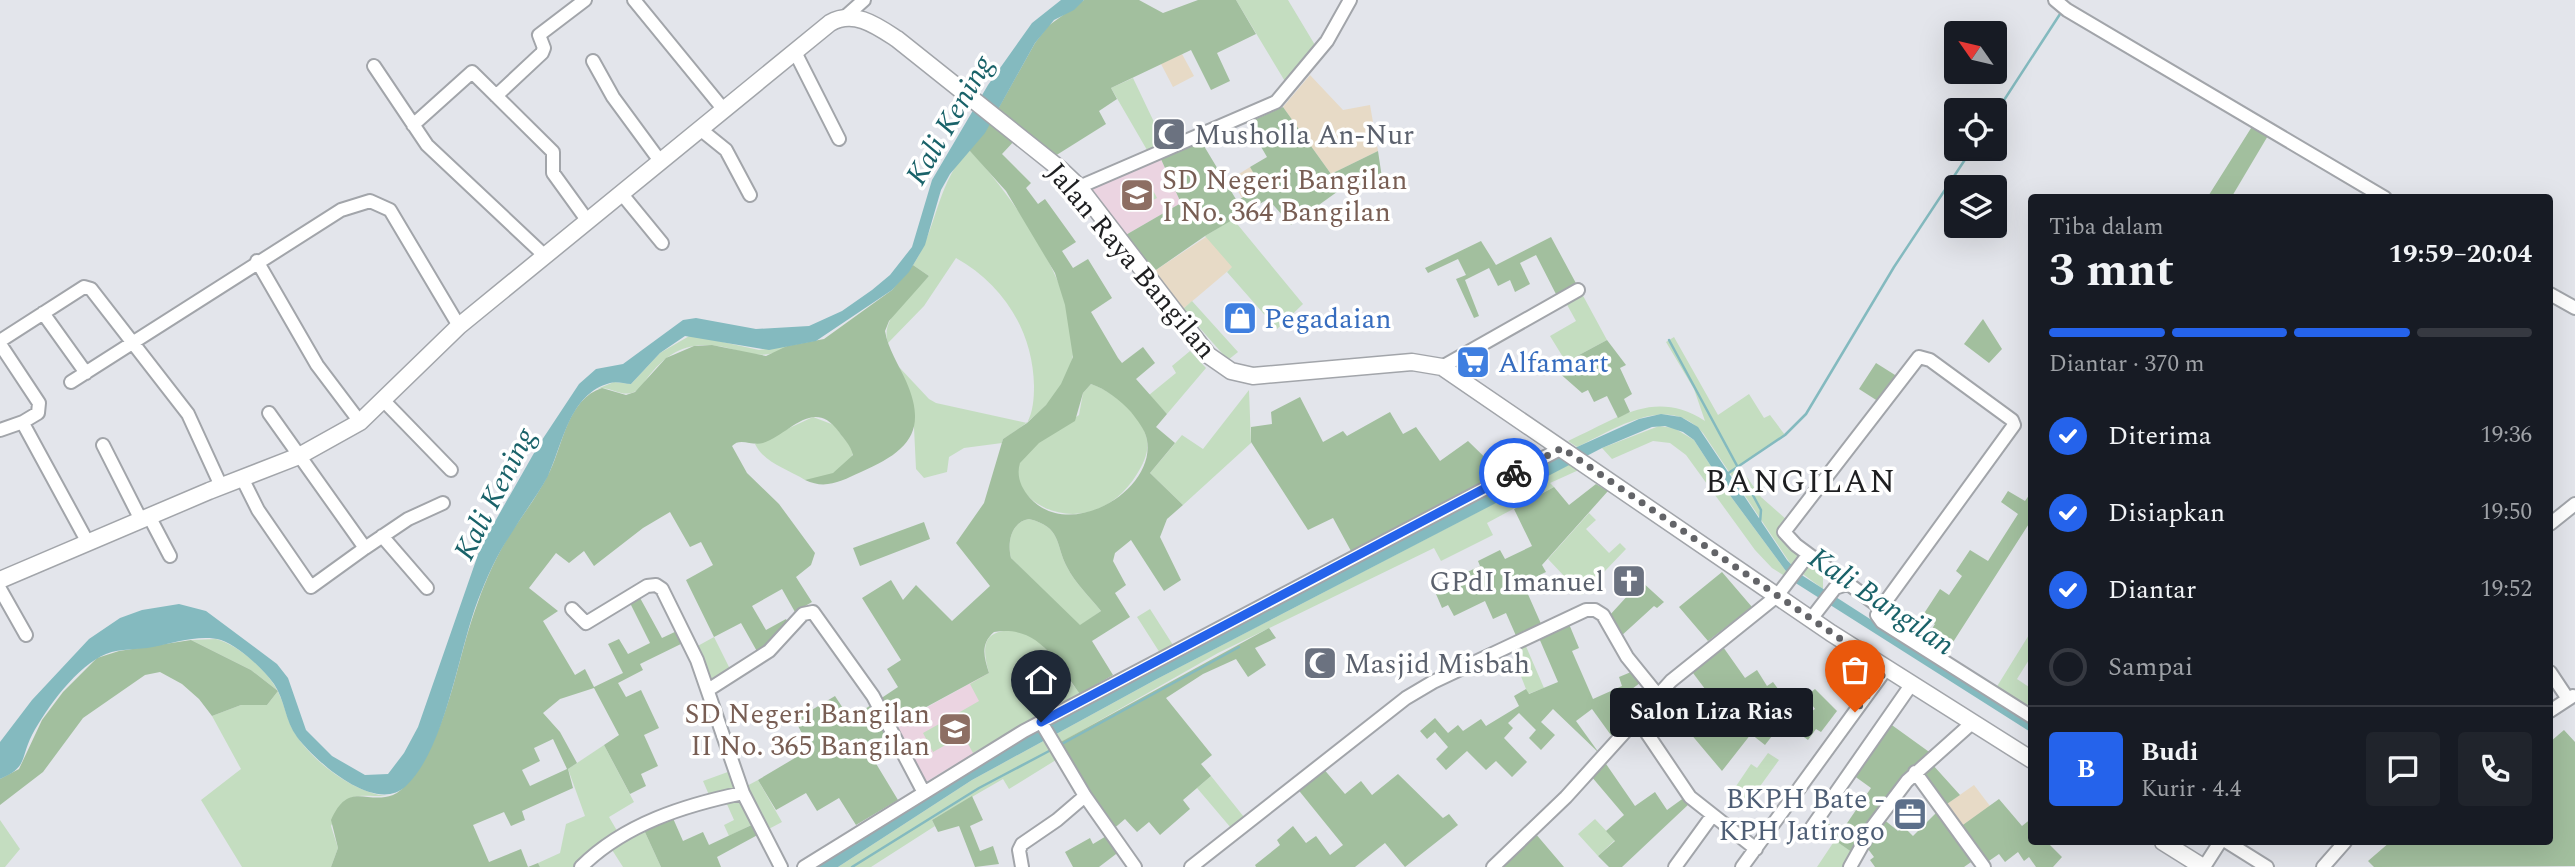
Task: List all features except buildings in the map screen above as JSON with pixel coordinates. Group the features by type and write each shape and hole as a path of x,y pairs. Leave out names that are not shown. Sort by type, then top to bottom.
{"main road":[{"path":"0,580 88,541 299,456 360,422 459,326 544,255 830,23 845,17"},
{"name":"Jalan Raya Bangilan","path":"845,17 875,25 1003,120 1079,187 1208,355 1231,372 1253,376 1412,362 1442,367 1886,670 2028,758"},
{"path":"2168,845 2204,867"}],"street":[{"path":"496,96 541,53 544,48 539,35 585,0"},
{"path":"634,0 724,110"},
{"path":"1079,187 1102,174 1270,106 1327,41 1350,0"},
{"path":"2055,0 2067,10 2378,194"},
{"path":"845,17 859,2"},
{"path":"795,52 839,139"},
{"path":"593,61 613,97 660,161"},
{"path":"374,66 413,125 448,166 544,255"},
{"path":"413,125 472,72 538,134 553,152 553,173 587,220"},
{"path":"700,129 726,150 750,195"},
{"path":"621,193 662,243"},
{"path":"71,382 257,261 341,210 362,202 382,204 390,210 459,326"},
{"path":"257,261 317,365 360,422"},
{"path":"0,430 23,422 38,413 40,407 0,342 87,287 98,296 131,343 188,414 221,486"},
{"path":"1442,367 1578,290"},
{"path":"2553,296 2575,309"},
{"path":"43,313 86,373"},
{"path":"1881,608 1838,588 1834,574 1786,537 1785,529 1915,361 1922,356 2012,420 2014,425 1877,615 1882,622 2028,714"},
{"path":"384,401 451,470"},
{"path":"269,413 365,548"},
{"path":"23,422 88,541"},
{"path":"103,445 170,556"},
{"path":"804,867 923,791 1042,723 1564,449"},
{"path":"242,478 258,510 311,587 408,519 443,503"},
{"path":"2553,522 2575,504"},
{"path":"382,536 427,588"},
{"path":"1493,867 1566,797 1657,694 1698,656 1777,596 1808,555"},
{"path":"572,609 586,623 648,586 659,586 689,640 743,793 781,867"},
{"path":"1811,620 1838,588"},
{"path":"0,589 26,635"},
{"path":"1191,867 1406,698 1433,682 1586,610 1595,610 1603,615 1627,657 1657,694"},
{"path":"708,690 757,660 803,614 813,612 873,696 923,791"},
{"path":"1742,867 1886,670"},
{"path":"2553,676 2571,697 2553,709"},
{"path":"1812,827 1911,685"},
{"path":"1636,717 1683,789 1712,816 1756,849"},
{"path":"1042,723 1085,796 1135,867"},
{"path":"1850,867 1882,813 1915,772 1972,723"},
{"path":"1915,772 1978,865"},
{"path":"581,867 612,843 665,814 743,793"},
{"path":"1022,867 1019,850 1022,844 1058,820 1085,796"},
{"path":"1675,867 1712,816"},
{"path":"2232,845 2267,867"},
{"path":"2323,867 2342,845"},
{"path":"2204,867 2217,846"}],"shaded area":[{"path":"1182,54 1194,76 1173,87 1161,64"},
{"path":"1310,75 1343,110 1370,105 1378,151 1331,174 1283,107"},
{"name":"SD Negeri Bangilan I No. 364 Bangilan","path":"1160,157 1181,203 1124,236 1091,188"},
{"path":"1250,167 1262,186 1242,198 1231,179"},
{"path":"1233,219 1255,248 1183,309 1153,272"},
{"name":"SD Negeri Bangilan II No. 365 Bangilan","path":"989,673 1018,727 924,783 893,726"},
{"path":"1974,785 1990,806 1960,827 1944,806"}],"green space":[{"path":"1084,0 1139,0 1163,13 1198,0 1236,0 1256,34 1217,53 1230,81 1211,90 1191,50 1111,88 1117,99 1099,111 1106,124 1055,156 998,109 1035,43 1048,26"},
{"path":"1236,0 1288,0 1315,45 1286,83"},
{"path":"1133,78 1164,143 1147,150 1111,88"},
{"path":"1283,107 1331,174 1378,151 1382,178 1378,190 1348,184 1291,225 1268,199 1205,236 1153,272 1124,236 1181,203 1160,157 1201,141 1237,201 1261,186 1250,167 1267,157 1247,123"},
{"path":"992,121 1016,139 1002,154 1031,183 1026,188 1038,204 1045,199 1076,242 1062,251 1073,268 1088,259 1112,298 1091,312 1118,358 1122,363 1143,347 1155,363 1136,379 1167,414 1156,427 1175,443 1150,473 1183,505 1167,519 1160,537 1181,580 1164,591 1131,540 1115,553 1113,561 1126,585 1115,593 1130,617 1092,641 1113,675 1080,694 1055,659 1035,640 1010,631 994,632 985,646 989,673 893,725 895,730 866,747 898,800 856,825 839,798 817,811 806,793 776,810 758,780 810,749 795,720 835,696 850,719 898,687 887,669 901,660 862,598 891,580 903,600 916,585 952,621 990,586 956,543 984,503 1003,439 1027,423 1046,405 1061,384 1073,357 1065,305 1055,273 1006,191 969,150","holes":["1091,384 1117,399 1138,421 1147,440 1146,459 1138,476 1124,492 1107,504 1087,512 1066,515 1047,510 1024,490 1019,477 1020,463 1039,443 1075,421 1083,393","1029,519 1040,522 1056,537 1070,573 1101,611 1080,625 1011,558 1010,546 1014,528"]},
{"path":"2253,125 2269,134 2233,194 2210,194"},
{"path":"969,150 986,168 1023,219 1041,248 1068,308 1073,335 1072,360 1068,373 1054,396 1028,422 1033,405 1034,386 1028,346 1021,328 1001,295 988,281 956,258 924,306 888,343 888,325 893,316 929,276 913,265 928,236 943,191 958,163"},
{"path":"1148,181 1157,198 1130,212 1121,195"},
{"path":"1233,219 1303,304 1277,329 1227,272 1232,267 1205,236"},
{"path":"1551,237 1578,287 1558,298 1536,255 1520,263 1530,284 1515,292 1510,280 1498,286 1489,268 1465,280 1479,316 1474,318 1456,279 1466,275 1458,259 1428,273 1425,268 1481,241 1496,265"},
{"path":"913,265 929,276 889,321 885,331 913,399 914,427 901,448 890,457 847,478 820,484 805,480 833,473 853,455 839,432 820,417 801,421 763,443 739,442 732,446 747,473 779,504 815,553 811,565 796,577 812,602 795,612 782,589 752,606 766,630 786,619 793,631 763,662 741,623 714,637 686,580 713,565 701,542 690,547 670,512 643,528 594,566 584,551 569,563 556,553 529,588 558,611 543,621 575,675 585,669 594,687 623,673 608,644 619,639 628,654 650,643 629,601 639,596 662,638 679,630 685,642 640,664 643,670 618,683 626,697 641,690 659,728 644,735 658,766 641,774 646,786 630,794 604,745 619,735 594,688 560,699 543,713 560,732 577,763 568,769 573,788 522,811 525,820 511,826 504,812 473,825 489,862 521,849 528,867 331,867 338,848 331,820 344,801 351,797 374,798 398,792 424,759 450,698 471,621 488,576 505,542 546,479 568,424 581,402 602,388 626,395 635,392 666,358 694,346 712,345 766,356 787,346 824,339 892,290","holes":["553,739 567,769 530,786 522,770 540,761 534,748"]},
{"path":"1581,292 1607,340 1566,362 1550,336 1576,321 1565,301"},
{"path":"1192,301 1238,352 1228,360 1183,309"},
{"path":"1983,319 2002,349 1989,363 1964,344"},
{"path":"691,335 759,350 787,346 777,352 756,354 714,345 694,346 666,359 634,392 597,389 614,382 631,384 660,353"},
{"path":"1674,337 1718,415 1749,394 1764,418 1770,415 1785,435 1739,466 1761,497 1787,520 1783,538 1823,576 1823,589 1792,566 1703,433 1689,421 1674,415 1658,415 1624,424 1577,447 1568,441 1619,416 1652,407 1686,411 1705,421 1694,389 1666,342"},
{"path":"1607,340 1626,365 1620,368 1632,394 1624,399 1630,412 1618,418 1607,396 1594,402 1588,390 1582,393 1557,371 1566,362"},
{"path":"1190,351 1206,368 1167,414 1149,395 1176,373 1172,366"},
{"path":"1876,363 1903,380 1884,405 1859,389"},
{"path":"899,367 936,403 1026,423 1003,439 1002,443 964,448 949,457 947,472 924,478 916,469 913,407"},
{"path":"1091,384 1115,397 1137,417 1147,439 1146,454 1137,474 1117,498 1094,510 1072,514 1051,510 1033,501 1022,488 1018,472 1028,451 1079,415 1083,393"},
{"path":"1249,390 1251,443 1183,505 1150,473 1182,435 1203,449"},
{"path":"1300,397 1323,442 1343,431 1347,436 1390,412 1403,434 1416,427 1440,461 1468,441 1501,473 1351,551 1333,518 1308,530 1251,442 1251,427 1272,424 1271,412"},
{"path":"813,417 834,425 853,450 848,463 835,472 805,480 770,461 755,444"},
{"path":"1659,426 1674,428 1694,440 1729,494 1794,582 1772,568 1755,550 1686,455 1670,443 1653,441 1612,459 1602,448"},
{"path":"1572,463 1581,469 1550,483 1554,487 1487,523 1493,535 1441,561 1434,548 1218,653 1058,744 1064,755 1009,789 1003,779 932,820 935,826 871,867 838,867 972,780 1155,680"},
{"path":"1596,484 1608,491 1542,565 1546,572 1523,583 1542,626 1517,638 1506,613 1493,619 1485,601 1454,616 1448,605 1442,608 1436,594 1463,581 1461,575 1480,566 1478,561 1500,550 1505,559 1532,546 1514,509 1554,487 1569,505"},
{"path":"2008,491 2025,501 2028,497 2028,525 1939,664 1918,651 1935,624 1923,615 1940,589 1949,595 1962,576 1956,571 1970,550 1988,561 2018,514 2001,502"},
{"path":"1589,513 1596,520 1586,529 1609,553 1620,543 1626,549 1582,595 1548,559"},
{"path":"1029,519 1040,522 1056,537 1070,573 1101,611 1080,626 1011,558 1010,546 1014,528"},
{"path":"924,522 930,539 860,566 853,548"},
{"path":"1722,572 1752,607 1708,641 1679,607"},
{"path":"1641,581 1664,602 1657,608 1654,606 1620,637 1609,616"},
{"path":"1150,609 1173,645 1160,653 1137,617"},
{"path":"1569,624 1579,648 1572,651 1593,699 1622,686 1619,677 1631,672 1640,683 1613,703 1626,722 1613,738 1592,709 1576,721 1599,753 1553,709 1541,722 1555,735 1541,750 1529,738 1536,730 1519,713 1508,723 1513,728 1504,738 1527,762 1512,777 1496,761 1486,770 1467,751 1446,770 1436,759 1448,747 1435,732 1427,739 1420,731 1435,718 1448,733 1458,725 1463,731 1481,719 1486,726 1519,706 1514,696 1526,689 1529,694 1558,682 1539,638"},
{"path":"1269,628 1276,638 1255,648 1266,665 1248,677 1236,659 1203,674 1166,698 1212,755 1201,764 1211,776 1183,800 1190,809 1160,835 1149,822 1137,832 1125,819 1111,831 1057,744"},
{"path":"1021,631 1038,639 1080,694 973,753 953,716 979,701 970,684 989,673 985,653 988,639 1000,632"},
{"path":"2028,636 2028,661 2017,679 2028,686 2028,708 1996,688"},
{"path":"714,637 731,671 709,684 694,648"},
{"path":"216,639 233,646 251,659 277,690 251,670 191,640"},
{"path":"191,640 251,670 278,691 267,705 241,705 212,716 199,699 182,684 160,672 145,675 83,718 43,772 0,805 0,779 19,769 42,720 63,692 97,658 119,651"},
{"path":"1525,644 1544,688 1528,694 1511,651"},
{"path":"1721,644 1745,678 1757,670 1767,686 1773,682 1784,697 1772,705 1783,721 1796,712 1801,718 1815,709 1806,696 1815,689 1837,711 1821,732 1816,729 1808,740 1783,722 1765,745 1751,734 1722,771 1690,733 1706,721 1691,701 1705,689 1690,669"},
{"path":"278,691 293,730 321,763 360,788 387,796 352,797 342,806 331,826 338,848 331,867 242,867 201,800 241,769 212,716 241,705 267,705"},
{"path":"948,719 958,738 933,752 923,733"},
{"path":"1889,723 1932,754 1853,853 1816,827 1822,819 1841,832 1871,788 1853,775"},
{"path":"2564,730 2575,742 2575,866 2374,867 2368,861 2387,845 2553,845 2553,739"},
{"path":"604,745 634,802 609,817 623,841 644,830 661,867 623,867 607,842 575,867 540,867 538,863 560,853 566,824 585,816 568,769"},
{"path":"1768,753 1779,760 1753,796 1748,793 1737,809 1726,801 1751,764 1757,768"},
{"path":"1604,761 1635,806 1655,792 1667,810 1685,797 1690,803 1622,867 1609,867 1598,856 1615,841 1606,831 1624,815 1591,776"},
{"path":"1932,764 1960,795 1944,806 1920,773"},
{"path":"1322,767 1345,794 1361,781 1372,795 1398,774 1443,818 1449,814 1458,825 1405,867 1385,843 1355,867 1256,867 1255,865 1280,845 1277,840 1293,826 1306,843 1316,836 1330,855 1343,845 1296,787"},
{"path":"736,769 743,788 758,780 782,822 765,831 759,821 729,836 724,825 734,820 722,793 709,795 703,781"},
{"path":"1211,776 1244,817 1231,828 1197,788"},
{"path":"972,796 983,820 970,826 980,851 993,846 999,864 975,867 959,826 938,832 932,820"},
{"path":"1999,799 2022,826 2028,821 2028,845 2050,845 2062,857 2053,867 2036,867 2029,857 2024,861 2018,852 2005,862 1999,854 1986,863 1960,827"},
{"path":"1938,811 1974,860 1964,867 1875,867 1870,860 1874,857 1865,845 1882,818 1898,831 1903,826 1913,836"},
{"path":"672,816 683,841 703,832 709,845 760,821 765,831 717,857 721,867 661,867 644,830"},
{"path":"1595,819 1615,840 1598,856 1578,834"},
{"path":"0,820 20,849 5,867 0,867"},
{"path":"1535,833 1564,867 1499,867"},
{"path":"1108,835 1120,851 1099,867 1073,867 1065,852 1090,838 1093,844"},
{"path":"1835,840 1853,853 1847,867 1817,867"}],"water":[{"path":"1061,0 1084,0 1074,10 1054,20 1035,43 985,133 950,174 941,190 925,245 909,272 892,290 816,341 769,350 685,336 660,353 631,384 610,383 585,398 569,422 548,476 489,574 471,621 441,724 420,769 406,786 393,793 379,794 363,790 332,771 297,737 278,690 263,671 228,643 213,638 118,651 95,660 54,700 32,735 22,762 9,775 0,779 0,742 32,700 89,639 120,618 142,610 179,604 206,611 277,664 288,678 306,730 332,756 365,775 388,774 404,753 418,727 481,546 538,446 579,384 596,369 623,364 683,320 696,318 756,329 809,326 842,311 872,290 890,275 912,247 932,180 988,85 1032,23"},
{"path":"1661,414 1681,417 1698,427 1787,560 1800,574 2028,720 2028,730 1794,582 1729,494 1694,440 1683,432 1665,426 1652,427 1602,448 1155,680 972,780 838,867 815,867 980,762 1120,685 1577,447 1639,419"}],"waterway":[{"path":"2005,98 2062,11"},
{"path":"1727,474 1785,435 1806,414 1894,267 1964,161"},
{"path":"1669,340 1761,510 1760,523"},
{"path":"1060,745 1239,647"},
{"path":"852,867 979,788 1051,750"}],"way so far":[{"path":"1514,473 1562,448 1886,670 1855,712"}],"place":[{"name":"Musholla An-Nur","path":"1169,134"},
{"name":"SD Negeri Bangilan I No. 364 Bangilan","path":"1137,195"},
{"name":"Pegadaian","path":"1240,318"},
{"name":"Alfamart","path":"1473,362"},
{"name":"GPdI Imanuel","path":"1629,581"},
{"name":"Masjid Misbah","path":"1320,663"},
{"name":"Salon Liza Rias","path":"1855,712"},
{"name":"SD Negeri Bangilan II No. 365 Bangilan","path":"955,729"},
{"name":"BKPH Bate - KPH Jatirogo","path":"1910,814"}],"district":[{"name":"BANGILAN","path":"1801,481"}],"route":[{"path":"1041,722 1514,473"}],"water label":[{"name":"Kali Kening","path":"949,120"},
{"name":"Kali Kening","path":"494,494"},
{"name":"Kali Bangilan","path":"1882,601"}]}
